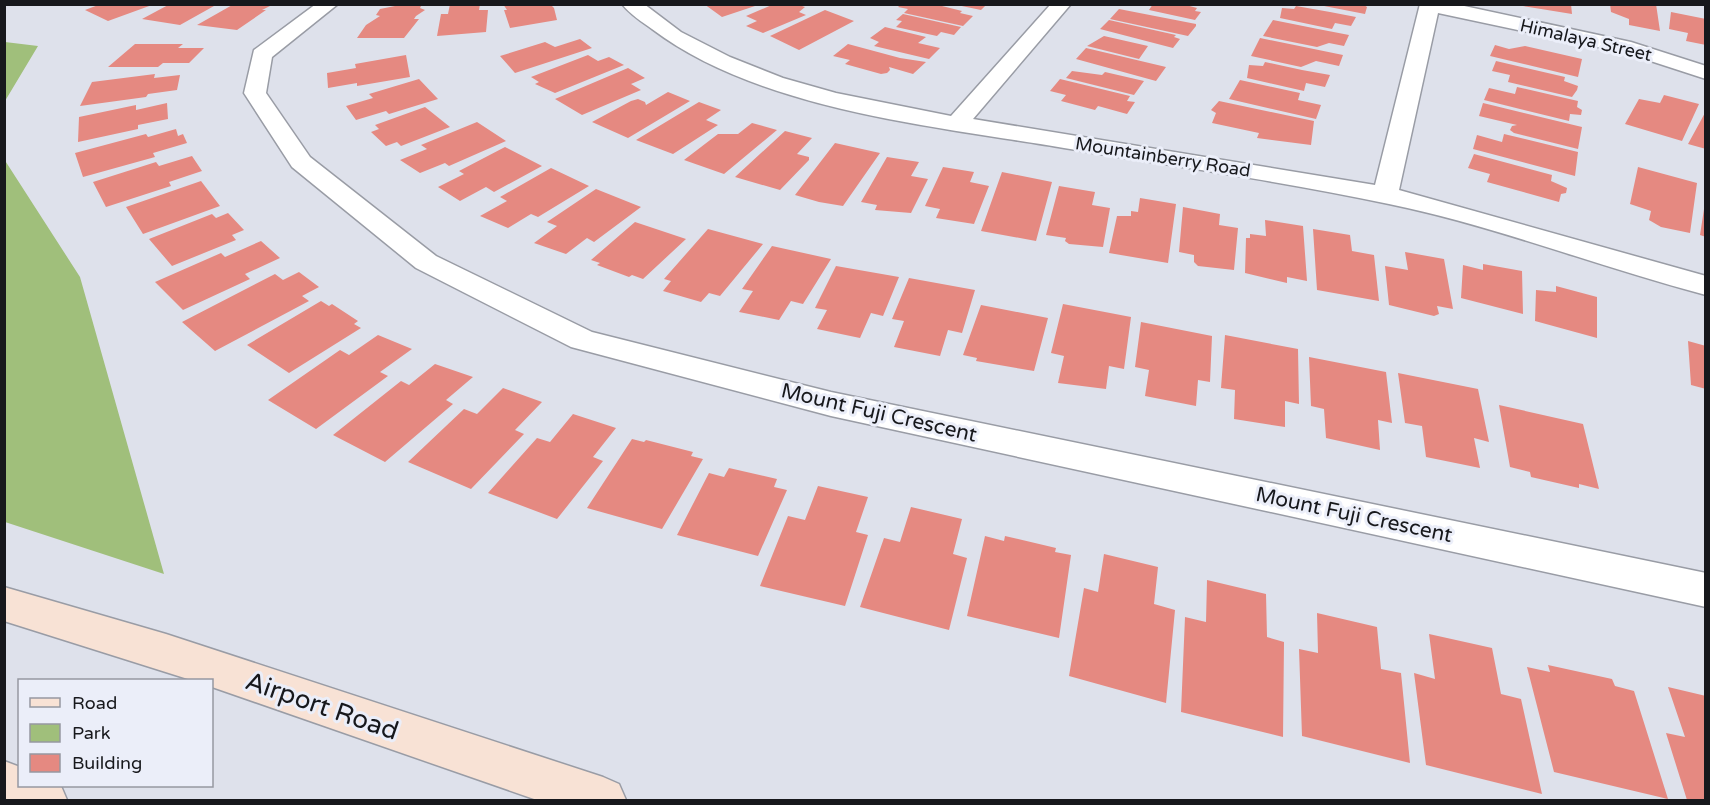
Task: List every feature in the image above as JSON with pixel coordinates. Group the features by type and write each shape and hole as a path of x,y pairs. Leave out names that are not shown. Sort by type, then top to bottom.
{"main road":[{"name":"Airport Road","path":"4,604 166,653 603,801"},
{"path":"4,784 44,801"}],"street":[{"name":"Mount Fuji Crescent","path":"329,4 262,56 255,93 301,162 426,262 582,340 831,404 1706,590"},
{"name":"Mountainberry Road","path":"631,4 683,41 747,71 827,97 957,123 1385,195 1578,246 1706,286"},
{"path":"957,123 1062,4"},
{"path":"1385,195 1430,5"},
{"name":"Himalaya Street","path":"1430,5 1631,48 1706,73"}],"green space":[{"path":"4,42 38,46 5,101"},
{"path":"4,159 80,277 164,574 5,522"}],"building":[{"path":"101,4 152,5 108,21 85,10"},
{"path":"170,4 210,4 214,6 180,25 142,19"},
{"path":"234,4 274,4 262,10 266,10 237,30 197,25"},
{"path":"450,4 480,4 479,10 488,10 486,32 437,36 441,14 448,14"},
{"path":"503,4 550,4 554,8 557,20 510,28 504,10 507,10"},
{"path":"704,4 758,4 758,5 722,17"},
{"path":"774,4 805,7 799,12 806,15 763,33 746,26 757,21 746,16"},
{"path":"901,4 934,4 973,16 963,26 904,13 908,9 898,7"},
{"path":"952,4 987,4 981,10"},
{"path":"1153,4 1182,4 1197,8 1195,11 1201,12 1195,20 1149,10"},
{"path":"1523,4 1571,4 1572,14 1523,6"},
{"path":"1610,4 1656,4 1660,31 1629,25 1629,19 1611,12"},
{"path":"1319,5 1364,5 1367,7 1365,14"},
{"path":"395,6 421,6 420,8 425,10 416,16 414,19 419,19 404,38 357,38 366,25 380,16 376,15 380,9"},
{"path":"1296,6 1356,17 1351,26 1335,23 1332,29 1280,18 1282,8 1294,9"},
{"path":"1119,9 1196,24 1196,26 1188,36 1110,19"},
{"path":"825,10 854,21 799,50 770,36"},
{"path":"1671,12 1706,19 1706,45 1686,41 1688,33 1669,29"},
{"path":"903,14 961,27 954,35 941,32 937,36 896,27 902,21 896,20"},
{"path":"1109,20 1176,35 1174,37 1180,39 1173,48 1100,29"},
{"path":"1273,20 1349,35 1344,46 1329,43 1317,47 1263,36"},
{"path":"885,27 926,37 918,43 940,48 929,59 874,46 879,42 870,38"},
{"path":"1104,36 1148,46 1139,59 1087,46"},
{"path":"1260,38 1343,55 1339,66 1316,61 1301,67 1251,56"},
{"path":"580,39 592,48 515,73 500,56 545,42 555,47"},
{"path":"135,44 183,44 178,48 204,48 189,63 163,63 158,67 108,67"},
{"path":"848,44 900,58 926,62 913,74 889,67 890,70 887,73 881,74 845,64 850,60 833,56"},
{"path":"1495,45 1509,49 1525,46 1582,59 1578,77 1490,56"},
{"path":"1086,48 1166,67 1156,81 1076,59"},
{"path":"406,55 410,77 357,86 357,83 328,88 327,73 356,68 355,64"},
{"path":"588,55 598,61 609,57 624,65 555,93 535,84 539,82 531,77"},
{"path":"1496,61 1565,77 1564,81 1578,86 1577,90 1572,97 1508,82 1510,75 1492,71"},
{"path":"1265,62 1330,75 1325,87 1306,83 1304,91 1247,78 1249,65 1263,66"},
{"path":"628,68 645,78 631,84 641,90 582,115 555,99"},
{"path":"1072,71 1102,75 1105,72 1144,81 1134,95 1066,78"},
{"path":"155,74 154,78 180,75 177,90 148,94 146,97 80,106 92,82"},
{"path":"419,79 438,99 389,114 386,111 356,120 346,106 373,98 369,94"},
{"path":"1060,79 1130,96 1127,101 1135,102 1127,114 1098,106 1095,110 1061,101 1066,95 1050,91"},
{"path":"1240,80 1300,93 1298,100 1321,105 1316,119 1229,99"},
{"path":"1517,87 1578,101 1577,107 1582,110 1581,115 1570,114 1569,121 1484,100 1489,88 1515,94"},
{"path":"668,92 690,101 628,138 592,122 631,101 638,99 646,105"},
{"path":"1664,95 1699,104 1682,141 1625,124 1639,99 1660,103"},
{"path":"1219,101 1314,121 1311,145 1257,138 1259,133 1212,123 1216,113 1211,110"},
{"path":"699,102 721,110 706,120 718,125 673,154 636,140"},
{"path":"167,103 168,119 138,125 138,129 78,142 79,117 136,105 136,110"},
{"path":"1483,103 1582,127 1578,149 1514,133 1510,130 1512,126 1517,125 1479,116"},
{"path":"425,107 450,127 401,146 397,142 386,146 371,132 379,129 375,125"},
{"path":"1706,111 1706,149 1688,144"},
{"path":"477,122 506,141 449,166 445,163 420,173 400,160 427,149 421,145"},
{"path":"752,123 777,130 724,174 684,160 718,134 738,134"},
{"path":"176,129 178,136 183,134 187,143 153,153 155,157 83,177 75,153 146,134 148,137"},
{"path":"785,131 812,138 797,154 809,157 809,160 780,190 735,177"},
{"path":"1504,134 1578,152 1575,176 1473,149 1477,135 1502,142"},
{"path":"835,143 880,153 843,206 795,195"},
{"path":"505,147 542,166 494,192 486,187 460,201 438,187 464,174 459,171"},
{"path":"1474,154 1552,175 1551,181 1567,188 1566,193 1561,194 1559,202 1487,182 1490,174 1468,168"},
{"path":"192,156 202,171 169,182 171,186 106,207 93,182 156,162 159,166"},
{"path":"887,157 919,162 911,176 928,179 911,213 875,210 877,205 861,202"},
{"path":"943,167 974,172 970,182 989,186 974,224 936,218 940,209 925,206"},
{"path":"1638,167 1697,183 1690,233 1661,227 1649,220 1651,211 1630,204"},
{"path":"551,168 589,186 538,217 531,214 508,228 480,216 507,201 500,197"},
{"path":"1002,172 1052,182 1036,241 981,231"},
{"path":"201,181 220,206 143,234 126,207"},
{"path":"1059,186 1095,192 1092,205 1110,208 1103,247 1069,244 1065,241 1066,238 1046,235"},
{"path":"596,189 641,207 594,242 587,238 566,254 534,243 557,226 547,222"},
{"path":"1140,198 1176,204 1168,263 1109,253 1117,216 1131,216 1131,211 1138,212"},
{"path":"1183,207 1220,214 1219,225 1238,228 1234,270 1198,266 1194,262 1194,255 1179,252"},
{"path":"1704,209 1706,209 1706,237 1700,235"},
{"path":"228,213 244,230 232,235 236,240 172,266 149,239 212,214 216,218"},
{"path":"1265,220 1303,226 1307,281 1287,277 1287,283 1245,273 1246,238 1250,238 1250,234 1266,236"},
{"path":"635,222 686,239 643,279 632,275 629,277 597,265 600,263 591,260"},
{"path":"708,229 763,244 720,296 709,293 701,302 663,291 671,281 664,279"},
{"path":"1313,229 1350,235 1352,251 1374,255 1379,301 1317,290"},
{"path":"261,241 280,258 245,274 250,279 183,310 155,282 221,253 225,257"},
{"path":"772,246 831,259 803,304 791,301 779,320 739,312 753,291 742,289"},
{"path":"1405,252 1444,259 1453,309 1437,306 1439,314 1434,316 1389,305 1385,266 1408,270"},
{"path":"1483,264 1522,271 1523,314 1461,298 1463,265 1483,270"},
{"path":"836,266 899,277 883,316 871,313 860,338 817,329 827,310 815,308"},
{"path":"299,272 319,287 302,296 309,301 215,351 182,322 275,274 283,280"},
{"path":"909,278 975,290 962,333 948,330 940,356 894,347 904,321 892,319"},
{"path":"1556,286 1597,297 1597,338 1535,321 1536,290 1556,292"},
{"path":"321,301 329,306 332,304 358,321 354,324 361,328 289,373 247,345"},
{"path":"1063,304 1131,317 1124,369 1109,366 1106,389 1058,383 1064,356 1051,353"},
{"path":"981,305 1048,318 1034,371 976,361 977,358 963,355"},
{"path":"1141,322 1212,336 1210,382 1198,380 1196,406 1145,396 1149,370 1135,367"},
{"path":"378,335 412,349 380,372 388,376 316,429 268,400 340,350 349,355"},
{"path":"1225,335 1298,349 1299,404 1285,401 1285,427 1234,419 1235,390 1221,388"},
{"path":"1688,341 1706,346 1706,389 1691,385"},
{"path":"1309,357 1386,372 1392,423 1378,420 1380,450 1326,438 1324,409 1311,406"},
{"path":"435,364 473,377 446,400 453,404 385,462 333,435 401,381 409,385"},
{"path":"1398,373 1478,389 1489,442 1474,438 1480,468 1426,457 1422,426 1405,423"},
{"path":"503,388 542,402 515,430 524,434 471,489 408,462 464,409 477,414"},
{"path":"1499,405 1583,424 1599,489 1579,484 1579,488 1531,477 1530,472 1510,467"},
{"path":"573,414 616,428 593,457 603,461 557,519 488,493 537,438 550,442"},
{"path":"632,439 644,442 646,440 693,452 691,456 703,459 662,529 587,508"},
{"path":"729,468 777,479 774,487 787,490 758,556 677,535 709,473 724,477"},
{"path":"818,486 868,497 856,532 868,535 845,606 760,586 788,516 805,520"},
{"path":"911,507 962,519 953,554 967,558 949,630 860,607 884,538 900,542"},
{"path":"985,536 1004,541 1005,536 1056,548 1055,552 1071,555 1059,638 967,616"},
{"path":"1104,554 1158,567 1154,604 1175,610 1166,703 1069,676 1084,588 1098,592"},
{"path":"1207,580 1266,594 1267,637 1284,642 1283,737 1181,712 1185,617 1206,622"},
{"path":"1317,613 1377,627 1381,669 1401,673 1410,763 1302,736 1299,649 1318,653"},
{"path":"1429,634 1492,648 1501,694 1521,699 1542,794 1426,765 1414,673 1435,679"},
{"path":"1548,665 1612,679 1615,686 1634,691 1668,799 1554,772 1527,667 1550,672"},
{"path":"1668,687 1706,696 1706,800 1687,800 1666,733 1685,737"}]}
